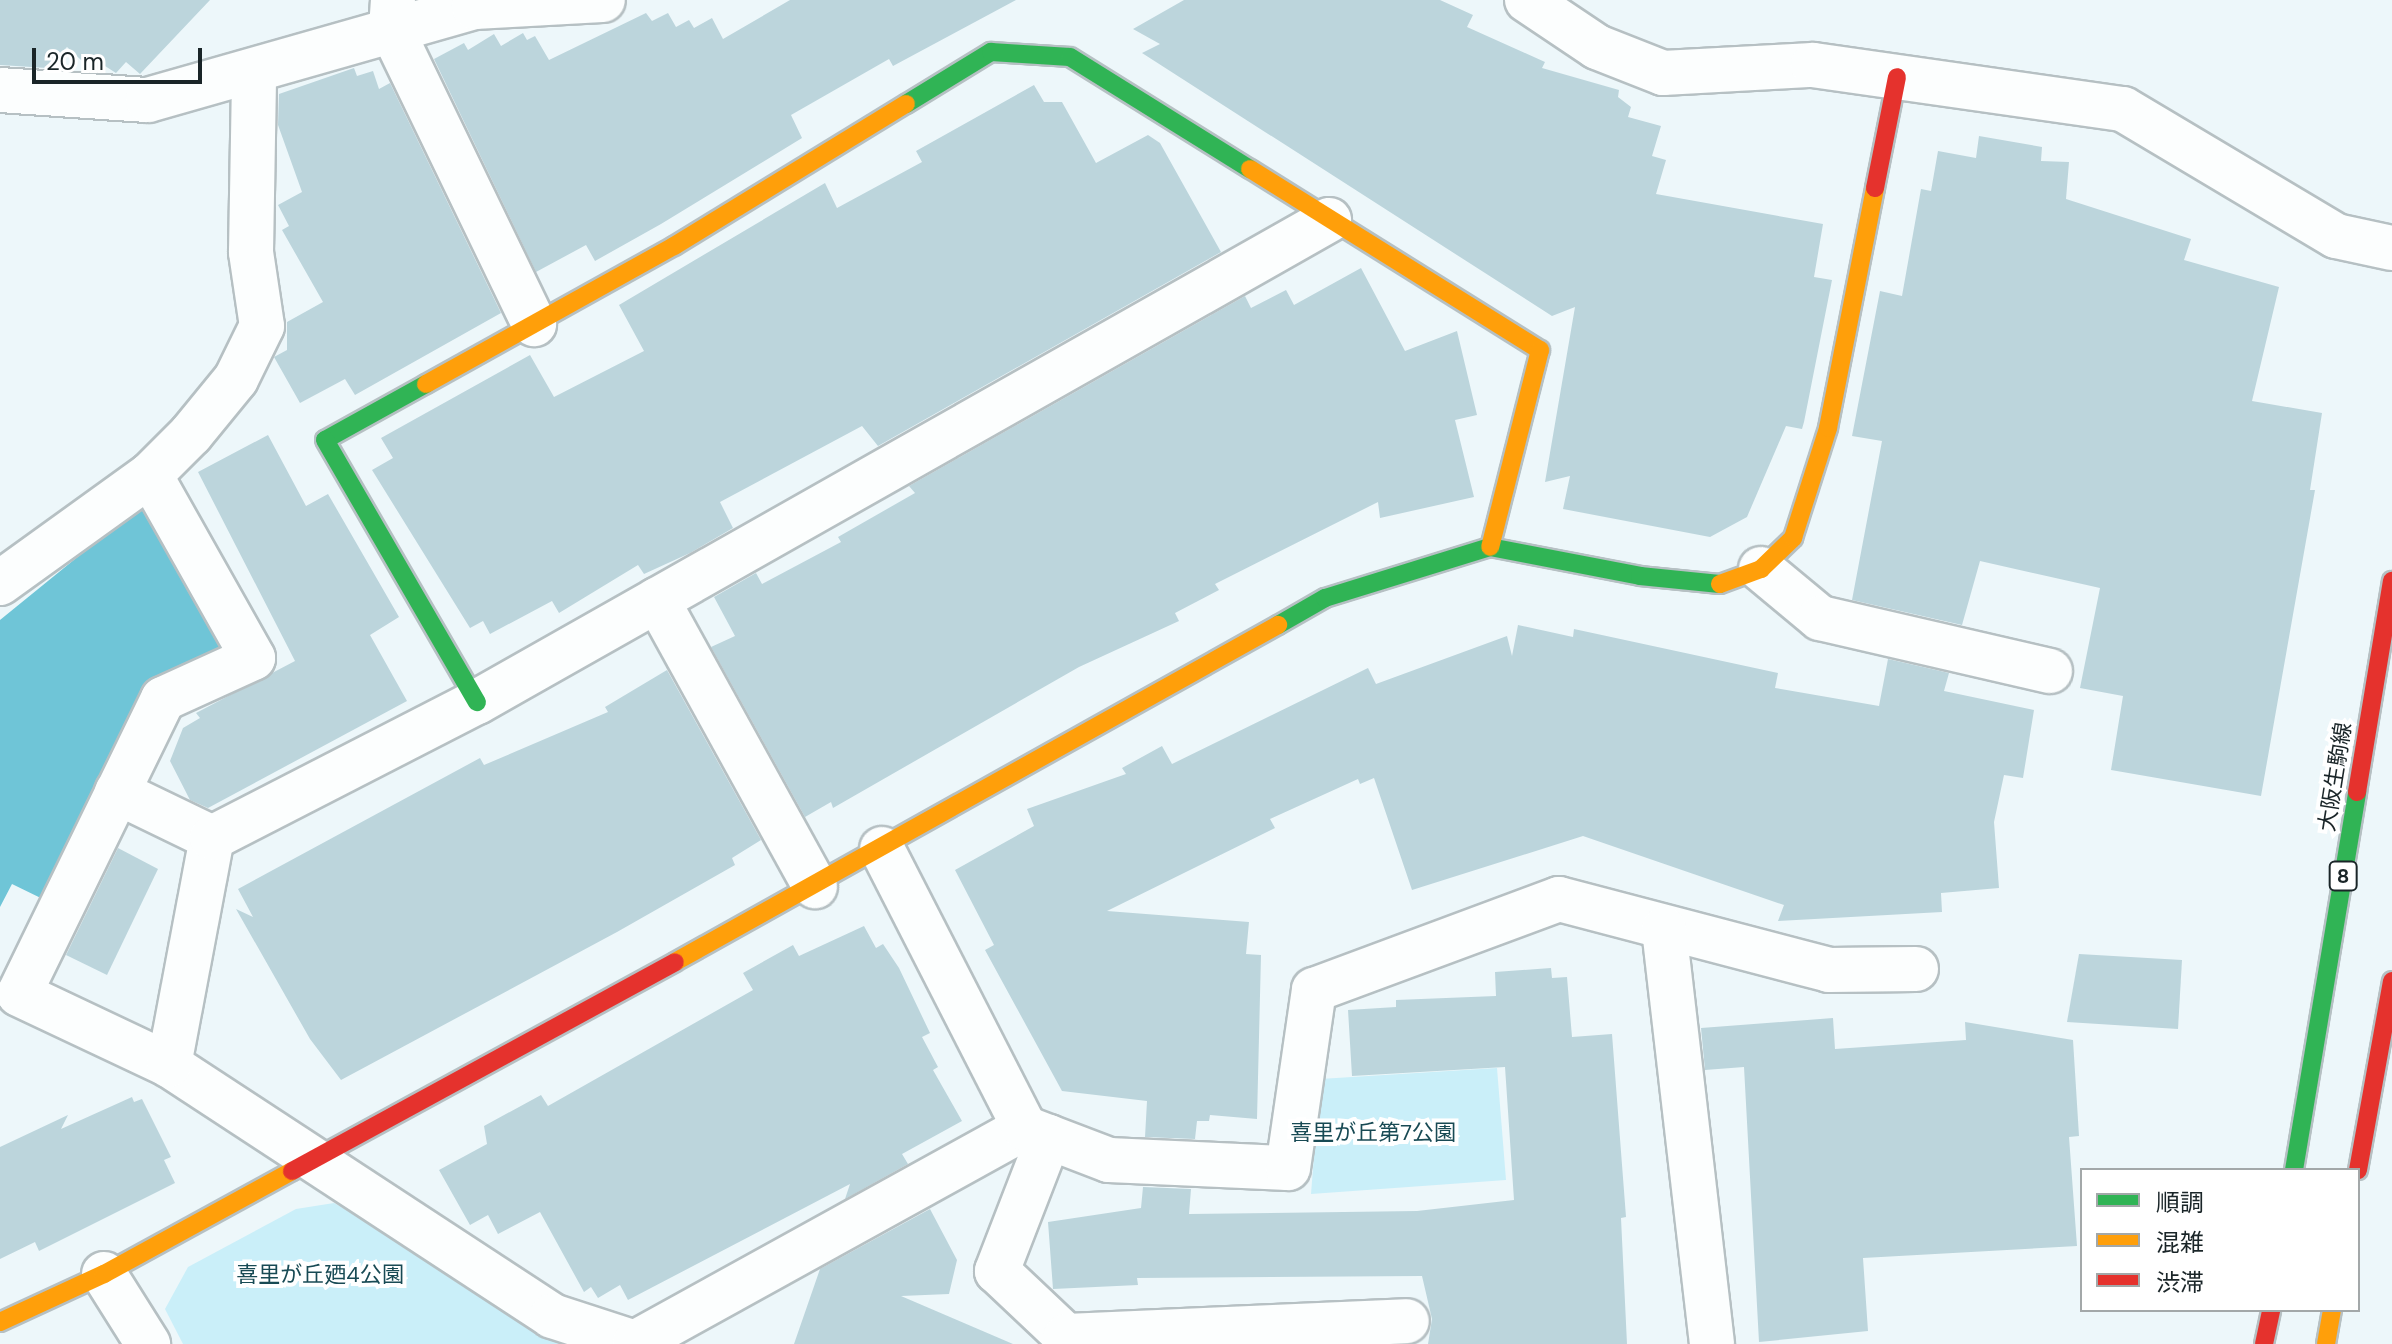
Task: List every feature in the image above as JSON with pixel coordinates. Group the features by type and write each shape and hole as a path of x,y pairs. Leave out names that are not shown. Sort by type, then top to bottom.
{"street":[{"path":"0,90 148,100 254,73 392,14 603,0"},
{"path":"1527,0 1597,47 1663,73 1813,65 2123,109 2336,236 2392,248"},
{"path":"392,14 534,324"},
{"path":"477,702 325,440 534,324 991,52 1070,57 1540,350 1490,547"},
{"path":"0,583 150,475 216,410 262,326 251,252 254,73"},
{"path":"0,1322 104,1274 815,886 1325,598 1490,547 1640,576 1730,585 1761,569 1793,538 1828,428 1897,77"},
{"path":"212,838 477,702 1329,220"},
{"path":"150,475 253,658 163,699 19,994 169,1065 552,1316 636,1344 1037,1132"},
{"path":"1761,569 1820,618 2050,671"},
{"name":"大阪生駒線","path":"2294,1168 2392,581"},
{"path":"657,600 815,886"},
{"path":"117,792 212,838"},
{"path":"169,1065 212,838"},
{"path":"882,849 1037,1132 1109,1160 1288,1168 1314,990 1559,899 1829,970 1916,969"},
{"path":"1664,929 1712,1344"},
{"path":"2358,1168 2392,981"},
{"path":"1037,1132 997,1271 1066,1336 1407,1321"},
{"path":"104,1274 148,1344"},
{"path":"2264,1344 2271,1312"},
{"path":"2326,1344 2332,1312"}],"green space":[{"name":"喜里が丘第7公園","path":"1497,1068 1506,1180 1311,1194 1320,1079"},
{"name":"喜里が丘廼4公園","path":"334,1203 427,1255 564,1344 183,1344 165,1309 188,1267 296,1209"}],"water":[{"path":"150,498 232,649 160,684 51,903 12,884 0,907 0,620"}],"building":[{"path":"0,0 210,0 140,74 126,62 116,73 105,66 93,71 67,47 47,68 0,65"},
{"path":"790,0 1016,0 893,66 889,59 791,115 802,138 661,224 595,261 586,245 536,272 434,59 464,43 468,50 494,34 501,46 523,33 527,40 535,36 549,60 646,13 652,21 668,13 676,27 689,20 694,28 712,18 723,39"},
{"path":"1184,0 1440,0 1473,15 1467,27 1545,62 1542,68 1619,90 1618,97 1631,107 1628,117 1661,126 1652,156 1666,160 1656,194 1823,224 1814,277 1832,280 1804,422 1802,429 1786,426 1747,517 1710,537 1563,509 1570,476 1545,482 1575,307 1552,316 1142,53 1160,44 1133,29"},
{"path":"354,68 357,76 373,71 379,89 390,83 501,313 355,395 345,379 300,403 274,357 287,350 287,322 323,302 282,230 289,226 278,205 302,192 278,125 279,94"},
{"path":"1034,85 1044,102 1062,102 1096,163 1148,135 1160,143 1221,252 878,446 862,426 720,502 733,528 690,553 644,574 638,565 559,613 552,601 490,634 483,621 470,628 372,470 393,458 381,438 530,355 554,397 644,351 619,305 825,183 837,208 922,162 916,151"},
{"path":"1979,136 2042,147 2041,161 2069,162 2066,199 2191,239 2184,260 2279,287 2252,401 2322,413 2310,490 2315,490 2261,796 2111,770 2123,696 2080,688 2100,588 1980,561 1962,625 1852,600 1882,441 1852,436 1880,291 1902,296 1921,189 1931,191 1938,151 1976,158"},
{"path":"1361,268 1405,351 1457,331 1477,415 1455,420 1474,497 1380,518 1378,502 1215,584 1219,590 1175,613 1179,621 1079,667 833,808 831,802 805,817 711,647 735,636 714,597 756,573 762,584 841,542 838,537 915,493 909,486 1245,296 1251,308 1286,290 1294,305"},
{"path":"268,435 306,506 328,494 399,617 370,635 407,701 208,808 190,800 170,761 183,728 200,718 196,713 295,661 198,472"},
{"path":"1518,625 1573,637 1574,629 1778,673 1775,688 1879,706 1888,659 1949,673 1944,691 2034,710 2023,778 2004,775 1994,822 1999,888 1941,893 1942,912 1778,921 1784,905 1583,836 1412,890 1374,778 1360,784 1358,779 1270,819 1275,828 1107,911 1249,922 1246,954 1261,955 1257,1119 1210,1115 1209,1121 1197,1121 1195,1139 1145,1137 1147,1101 1062,1091 985,950 994,945 955,870 1034,826 1027,809 1126,774 1122,768 1162,746 1172,764 1368,668 1376,684 1507,636 1512,656"},
{"path":"667,670 761,840 732,858 735,865 341,1080 310,1039 236,909 253,917 238,889 480,758 484,765 608,712 605,707"},
{"path":"118,848 158,869 107,975 66,955"},
{"path":"864,926 876,948 883,944 899,968 930,1033 922,1037 938,1067 933,1070 962,1121 902,1154 908,1164 845,1199 850,1184 628,1300 620,1285 598,1298 591,1287 584,1292 540,1212 498,1234 488,1215 470,1225 439,1170 487,1144 484,1126 541,1095 548,1106 753,990 743,973 793,945 799,956"},
{"path":"2079,954 2182,960 2178,1029 2067,1022"},
{"path":"1551,968 1552,978 1567,977 1572,1037 1612,1034 1626,1217 1621,1218 1627,1344 1428,1344 1432,1319 1422,1276 1137,1278 1138,1285 1053,1289 1048,1222 1141,1208 1143,1187 1191,1189 1189,1214 1417,1211 1514,1200 1505,1067 1352,1076 1348,1010 1396,1007 1396,1000 1496,996 1495,972"},
{"path":"1833,1018 1835,1049 1966,1040 1965,1022 2073,1040 2079,1136 2069,1137 2077,1246 1863,1258 1868,1331 1759,1342 1744,1067 1705,1070 1701,1028"},
{"path":"132,1097 134,1102 142,1099 171,1157 164,1160 175,1183 39,1251 35,1242 0,1259 0,1147 68,1115 61,1129"},
{"path":"930,1209 957,1260 949,1294 901,1296 1013,1344 794,1344 820,1269"}],"traffic: fast":[{"path":"906,104 991,52 1070,57 1250,169"},
{"path":"426,384 325,440 477,702"},
{"path":"1278,625 1325,598 1490,547 1640,576 1720,584"},
{"path":"2294,1168 2357,792"}],"traffic: slow":[{"path":"426,384 674,246 906,104"},
{"path":"1250,169 1540,350 1490,547"},
{"path":"1720,584 1761,569 1793,538 1828,428 1875,188"},
{"path":"675,962 1278,625"},
{"path":"0,1322 104,1274 292,1171"},
{"path":"2326,1344 2332,1312"}],"traffic: jam":[{"path":"1875,188 1897,77"},
{"path":"2357,792 2392,581"},
{"path":"292,1171 675,962"},
{"path":"2358,1168 2392,981"},
{"path":"2264,1344 2271,1312"}]}
